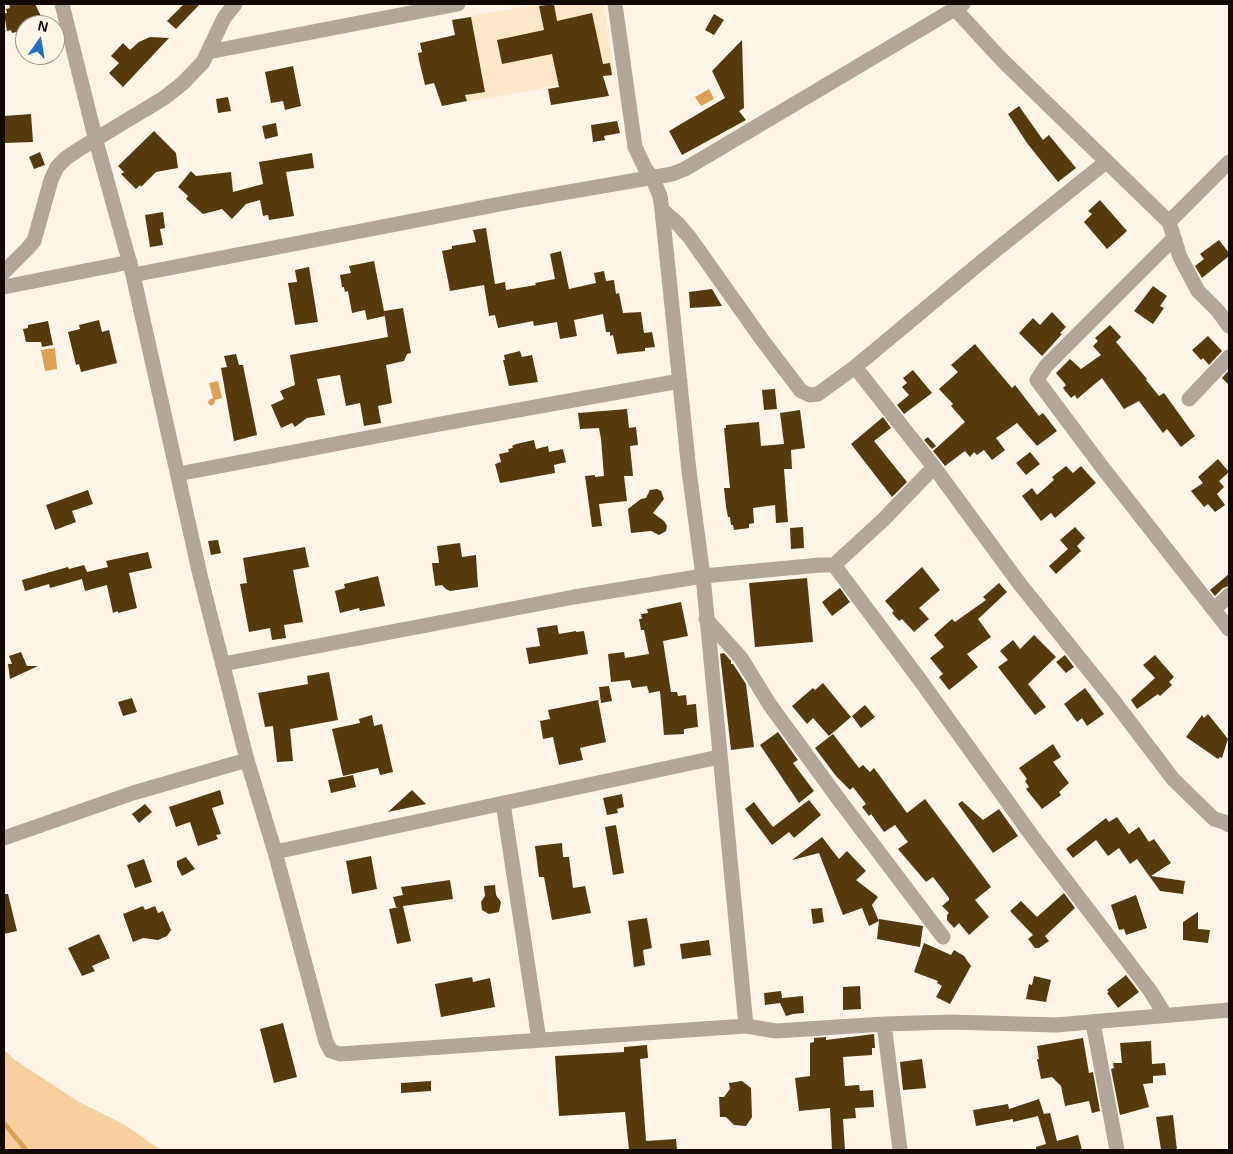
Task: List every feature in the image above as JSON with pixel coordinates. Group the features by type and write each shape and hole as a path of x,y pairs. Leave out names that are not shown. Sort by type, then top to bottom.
{"street":[{"path":"62,4 96,141 131,268 200,575 247,760 331,1051 340,1054 746,1026 776,1031 952,1022 1056,1025 1229,1010"},
{"path":"4,272 34,241 57,166 66,158 164,98 183,83 203,62 224,18 235,4"},
{"path":"208,52 458,4"},
{"path":"615,4 636,147 660,196 662,210 689,472 703,576 746,1026"},
{"path":"4,287 131,268 672,174 685,169 958,6 1002,60 1168,222 1180,257 1198,291 1218,311 1229,326"},
{"path":"662,210 690,238 801,391 810,395 818,394 855,367 986,258 1106,162"},
{"path":"1168,222 1229,162"},
{"path":"1174,238 1046,366 1038,380 1096,459 1229,629"},
{"path":"1189,399 1229,357"},
{"path":"855,367 934,467 1019,583 1113,700 1173,779 1214,819 1229,825"},
{"path":"178,474 680,381"},
{"path":"223,664 574,597 703,576 834,565 934,467"},
{"path":"834,565 1035,840 1151,992 1165,1015"},
{"path":"1215,609 1229,594"},
{"path":"706,619 741,658 770,705 943,937"},
{"path":"275,852 719,756"},
{"path":"4,838 142,790 247,760"},
{"path":"502,803 538,1040"},
{"path":"1093,1023 1117,1150"},
{"path":"884,1024 900,1150"}],"shaded area":[{"path":"538,4 604,4 614,75 467,102 451,20"},
{"path":"709,89 714,99 701,106 695,97"},
{"path":"55,348 57,369 45,371 41,350"},
{"path":"218,381 222,398 215,400 211,406 208,403 213,398 209,383"},
{"path":"4,1050 15,1060 79,1102 125,1125 161,1150 4,1150"}],"building":[{"path":"9,4 35,4 40,15 15,15 15,32 12,33 11,30 7,31 4,13 7,13 6,9 10,8"},
{"path":"184,4 200,4 176,29 167,21"},
{"path":"554,4 557,21 592,13 603,64 610,63 612,75 603,76 609,96 551,105 548,89 559,87 552,54 502,64 497,40 544,30 539,6"},
{"path":"714,14 724,20 714,35 705,30"},
{"path":"471,17 485,92 465,95 467,101 442,106 434,83 425,85 418,53 422,52 420,43 455,35 452,20"},
{"path":"150,37 169,38 123,87 109,73 119,63 111,56 123,43 130,50 139,42"},
{"path":"742,40 744,108 739,111 746,120 682,155 669,131 725,98 712,71"},
{"path":"293,66 301,106 285,110 283,101 271,103 265,72"},
{"path":"228,97 231,111 218,113 216,99"},
{"path":"1019,106 1043,140 1049,135 1076,168 1058,182 1027,143 1008,114"},
{"path":"31,114 33,142 4,143 4,116"},
{"path":"617,121 620,133 604,136 605,140 593,142 591,125"},
{"path":"276,123 278,136 265,139 262,126"},
{"path":"154,131 176,153 178,168 156,172 141,187 140,185 136,189 121,174 124,172 118,166"},
{"path":"40,152 45,165 34,169 29,157"},
{"path":"312,153 314,168 286,172 294,216 269,220 268,215 263,216 260,200 246,204 232,219 222,209 203,214 186,199 188,196 178,187 191,171 196,176 231,172 233,192 263,184 259,162"},
{"path":"1100,200 1127,231 1107,249 1084,222 1092,214 1088,211"},
{"path":"163,212 165,228 160,229 163,245 150,247 145,215"},
{"path":"486,228 495,284 505,282 506,290 536,285 535,283 555,279 550,254 561,251 569,289 596,283 594,273 604,271 606,281 614,280 616,294 619,293 623,313 641,312 644,333 652,332 655,347 645,348 645,351 617,354 613,335 610,336 610,332 606,332 603,314 574,320 577,336 560,339 557,322 534,326 533,321 498,328 495,315 489,316 484,285 450,291 442,251 452,249 452,246 476,242 473,230"},
{"path":"1219,240 1229,253 1229,256 1202,278 1195,266 1204,259 1200,254"},
{"path":"374,261 385,316 367,320 365,310 352,313 348,291 345,292 344,287 342,287 340,275 351,273 349,266"},
{"path":"309,267 318,322 295,325 288,283 297,282 295,270"},
{"path":"1153,286 1167,296 1160,306 1164,308 1153,324 1134,311"},
{"path":"712,289 722,306 690,308 689,292"},
{"path":"403,308 411,353 407,354 404,361 386,365 392,403 378,406 381,423 364,426 360,403 346,406 340,375 317,379 325,415 307,418 295,427 292,423 281,428 271,405 284,399 280,391 295,385 290,355 388,337 384,311"},
{"path":"1052,312 1066,327 1042,356 1019,333 1033,318 1040,325"},
{"path":"99,320 102,332 109,330 117,363 81,372 79,364 76,365 68,332 80,329 79,325"},
{"path":"48,321 53,345 42,347 41,342 26,342 23,329 28,328 28,325"},
{"path":"1110,325 1121,337 1116,342 1159,396 1164,393 1195,436 1181,447 1167,429 1163,433 1139,401 1124,409 1102,378 1077,399 1075,395 1071,398 1063,388 1066,385 1056,373 1070,359 1081,369 1101,355 1093,346 1098,341 1095,338"},
{"path":"1208,336 1222,351 1209,365 1203,358 1201,360 1192,350"},
{"path":"975,344 1012,388 1015,385 1039,416 1043,413 1057,431 1037,446 1017,423 996,438 1005,450 992,460 984,450 977,455 974,452 970,457 965,451 945,466 933,451 965,422 951,406 953,404 939,389 958,372 951,365"},
{"path":"520,351 522,357 532,355 538,382 509,386 503,360 505,360 504,355"},
{"path":"236,354 239,365 243,365 257,435 234,441 221,368 227,367 224,356"},
{"path":"913,370 932,393 904,414 897,405 909,395 902,387 907,383 903,378"},
{"path":"1229,370 1229,385 1222,378"},
{"path":"775,389 777,409 764,410 762,390"},
{"path":"627,409 629,428 636,427 638,445 630,446 633,476 624,476 627,501 599,504 602,526 592,527 585,476 604,476 601,439 599,428 580,429 578,413"},
{"path":"800,410 805,448 791,450 792,469 784,469 788,522 776,523 775,505 753,508 754,523 749,524 749,528 734,530 730,517 728,517 724,488 730,488 724,428 726,428 726,425 759,422 761,446 784,444 780,413"},
{"path":"883,417 891,428 874,441 907,482 892,497 851,444"},
{"path":"928,437 936,446 932,449 924,440"},
{"path":"534,440 536,449 548,446 549,452 563,449 566,462 554,465 555,473 500,483 495,464 501,462 499,454 509,452 508,449 513,448 512,446 516,444"},
{"path":"1030,452 1040,464 1026,475 1016,463"},
{"path":"1218,459 1229,472 1219,481 1224,487 1217,494 1225,505 1215,512 1208,504 1204,507 1191,491 1203,483 1198,477"},
{"path":"1066,466 1073,473 1081,466 1096,483 1055,518 1051,513 1041,521 1022,496 1032,488 1037,495 1054,480 1052,477"},
{"path":"657,489 661,491 664,499 653,513 664,521 667,526 666,531 659,535 651,531 631,533 628,509 641,499 646,498 650,490"},
{"path":"88,490 93,504 72,511 76,522 55,530 46,505"},
{"path":"803,527 804,548 791,549 790,528"},
{"path":"1075,527 1085,538 1077,546 1081,551 1056,574 1049,566 1068,549 1060,540"},
{"path":"218,540 221,553 211,555 208,541"},
{"path":"460,543 462,557 476,555 478,587 450,591 442,585 435,586 432,563 439,563 437,546"},
{"path":"305,547 309,567 293,570 303,622 284,625 286,638 272,640 270,628 249,632 240,584 247,583 243,558"},
{"path":"148,552 152,568 129,573 137,608 118,613 118,611 113,613 107,585 85,591 82,579 50,588 49,584 25,591 22,580 68,567 69,569 84,565 87,572 108,567 106,561"},
{"path":"922,567 940,590 919,608 929,619 914,632 902,619 899,621 892,613 894,611 885,601"},
{"path":"1229,574 1229,586 1223,588 1215,596 1210,590"},
{"path":"378,576 385,606 360,611 359,608 340,613 335,591 345,588 344,584"},
{"path":"807,578 813,642 755,647 749,583"},
{"path":"999,583 1007,592 978,619 991,637 967,654 978,667 949,690 939,677 943,674 930,658 944,647 934,635 952,619 955,622 986,600 983,597"},
{"path":"840,588 850,602 832,616 822,602"},
{"path":"681,602 688,636 663,641 671,692 677,692 678,696 686,695 687,705 696,704 698,727 684,729 684,734 664,735 660,691 649,693 647,686 632,688 630,680 611,682 608,654 624,652 625,658 649,654 644,630 641,630 639,619 642,619 641,614 648,613 647,609"},
{"path":"557,625 559,634 584,631 588,654 529,664 526,648 540,646 537,628"},
{"path":"1034,635 1056,657 1028,684 1046,707 1035,715 998,667 1008,660 1000,651 1013,640 1020,649"},
{"path":"21,652 27,666 38,666 10,679 8,664 12,664 9,656"},
{"path":"724,653 746,684 754,747 731,750 720,654"},
{"path":"1065,655 1074,667 1066,673 1056,662"},
{"path":"1155,655 1174,677 1169,682 1172,685 1160,696 1158,694 1137,709 1131,700 1155,678 1143,665"},
{"path":"329,672 338,720 290,729 293,761 277,762 273,726 265,727 258,693 308,684 307,676"},
{"path":"823,683 851,717 829,736 813,718 807,724 792,706 813,688 815,690"},
{"path":"609,686 612,701 601,703 599,687"},
{"path":"1085,688 1104,714 1087,726 1082,718 1077,722 1064,704"},
{"path":"132,698 137,712 123,716 118,702"},
{"path":"598,700 606,742 580,748 583,760 559,765 553,737 543,739 540,721 550,719 548,710"},
{"path":"865,705 875,717 861,728 852,716"},
{"path":"1208,714 1228,739 1222,758 1218,759 1186,737 1202,715 1204,718"},
{"path":"372,715 374,726 382,724 393,772 380,775 378,768 343,776 332,729 360,723 359,719"},
{"path":"778,732 798,760 793,763 814,791 799,803 760,745"},
{"path":"833,734 859,768 863,765 870,772 874,768 907,813 925,799 991,887 975,900 989,917 969,935 959,923 954,928 947,920 949,913 942,906 949,898 933,877 926,882 898,849 908,842 895,825 884,832 871,814 869,816 862,807 866,804 853,787 850,790 836,776 815,748"},
{"path":"1053,744 1061,757 1053,762 1069,783 1059,792 1061,795 1042,809 1026,789 1029,787 1025,781 1027,779 1019,768"},
{"path":"353,775 356,787 331,793 328,780"},
{"path":"220,790 224,804 212,808 221,834 216,835 218,839 198,846 190,822 176,827 169,807"},
{"path":"412,790 426,804 388,812"},
{"path":"622,794 624,807 617,809 618,813 607,815 603,798"},
{"path":"809,800 821,815 794,838 789,832 772,845 745,809 754,802 773,827"},
{"path":"962,801 983,820 999,809 1018,836 993,853 958,804"},
{"path":"145,804 152,812 139,823 132,814"},
{"path":"1117,817 1129,834 1139,827 1149,842 1154,839 1171,863 1151,876 1185,881 1183,894 1160,891 1137,859 1130,864 1119,848 1108,856 1096,840 1073,858 1066,849 1106,818 1109,822"},
{"path":"616,825 624,873 613,875 605,827"},
{"path":"822,837 839,859 847,851 866,871 856,880 878,897 872,905 879,921 869,926 862,908 843,915 819,853 792,860"},
{"path":"562,843 563,857 569,857 573,888 585,886 591,913 552,920 544,877 539,877 535,846"},
{"path":"371,856 377,889 352,894 346,861"},
{"path":"186,857 195,869 182,876 177,866 177,861"},
{"path":"144,859 152,882 135,888 127,865"},
{"path":"450,880 453,899 403,906 411,941 397,944 389,909 399,907 396,907 393,897 403,895 401,887"},
{"path":"495,885 496,895 501,902 499,912 489,914 482,910 481,902 485,896 484,886"},
{"path":"1064,893 1075,908 1045,936 1049,941 1039,948 1035,948 1028,939 1033,935 1010,911 1021,901 1037,917"},
{"path":"4,894 8,894 17,931 4,934"},
{"path":"1136,895 1147,928 1126,935 1124,929 1119,930 1111,905"},
{"path":"143,906 145,910 155,906 158,913 163,911 171,930 167,936 158,940 143,938 133,942 123,914"},
{"path":"822,908 824,922 813,924 811,909"},
{"path":"1198,912 1198,929 1210,930 1208,943 1183,940 1183,922"},
{"path":"647,918 652,948 643,950 645,965 634,967 628,921"},
{"path":"879,919 923,926 920,947 877,939"},
{"path":"99,934 110,958 92,966 95,971 82,976 68,948"},
{"path":"709,940 711,955 682,959 680,944"},
{"path":"924,943 951,955 954,950 964,956 971,966 950,1004 936,997 942,986 937,983 938,981 914,972"},
{"path":"1126,975 1139,992 1118,1008 1107,993 1109,992 1107,990"},
{"path":"1034,976 1051,980 1046,1002 1026,999 1029,984 1032,985"},
{"path":"472,977 473,982 490,978 495,1007 441,1017 435,984"},
{"path":"860,986 861,1009 843,1010 843,987"},
{"path":"781,991 782,998 803,996 804,1013 786,1016 780,1003 765,1005 764,993"},
{"path":"283,1023 297,1077 274,1083 260,1029"},
{"path":"874,1034 875,1048 872,1048 872,1055 843,1057 845,1086 859,1085 860,1091 873,1090 874,1107 855,1108 856,1118 843,1119 845,1150 832,1150 830,1108 799,1111 795,1078 810,1076 810,1043 814,1042 814,1038 826,1037 826,1040"},
{"path":"1083,1038 1089,1073 1093,1072 1100,1111 1092,1113 1089,1101 1065,1106 1061,1086 1052,1077 1041,1079 1037,1059 1039,1059 1037,1046"},
{"path":"1151,1041 1152,1064 1165,1063 1166,1075 1153,1076 1153,1083 1143,1084 1149,1107 1120,1115 1111,1069 1114,1068 1113,1063 1122,1063 1120,1043"},
{"path":"647,1045 648,1058 640,1059 646,1141 676,1139 677,1150 629,1150 625,1112 559,1116 555,1056 624,1052 624,1047"},
{"path":"922,1059 926,1088 903,1090 900,1062"},
{"path":"431,1081 431,1091 401,1093 401,1083"},
{"path":"742,1081 751,1088 752,1117 746,1126 734,1125 726,1117 720,1117 719,1097 724,1097 730,1089 729,1083"},
{"path":"1039,1099 1044,1114 1050,1113 1057,1141 1078,1135 1082,1150 1036,1150 1036,1147 1046,1144 1038,1116 1013,1122 1013,1119 976,1126 973,1110 1008,1104 1009,1109"},
{"path":"1173,1115 1177,1150 1161,1150 1156,1117"}],"waterway":[{"path":"4,1123 26,1150"}]}
